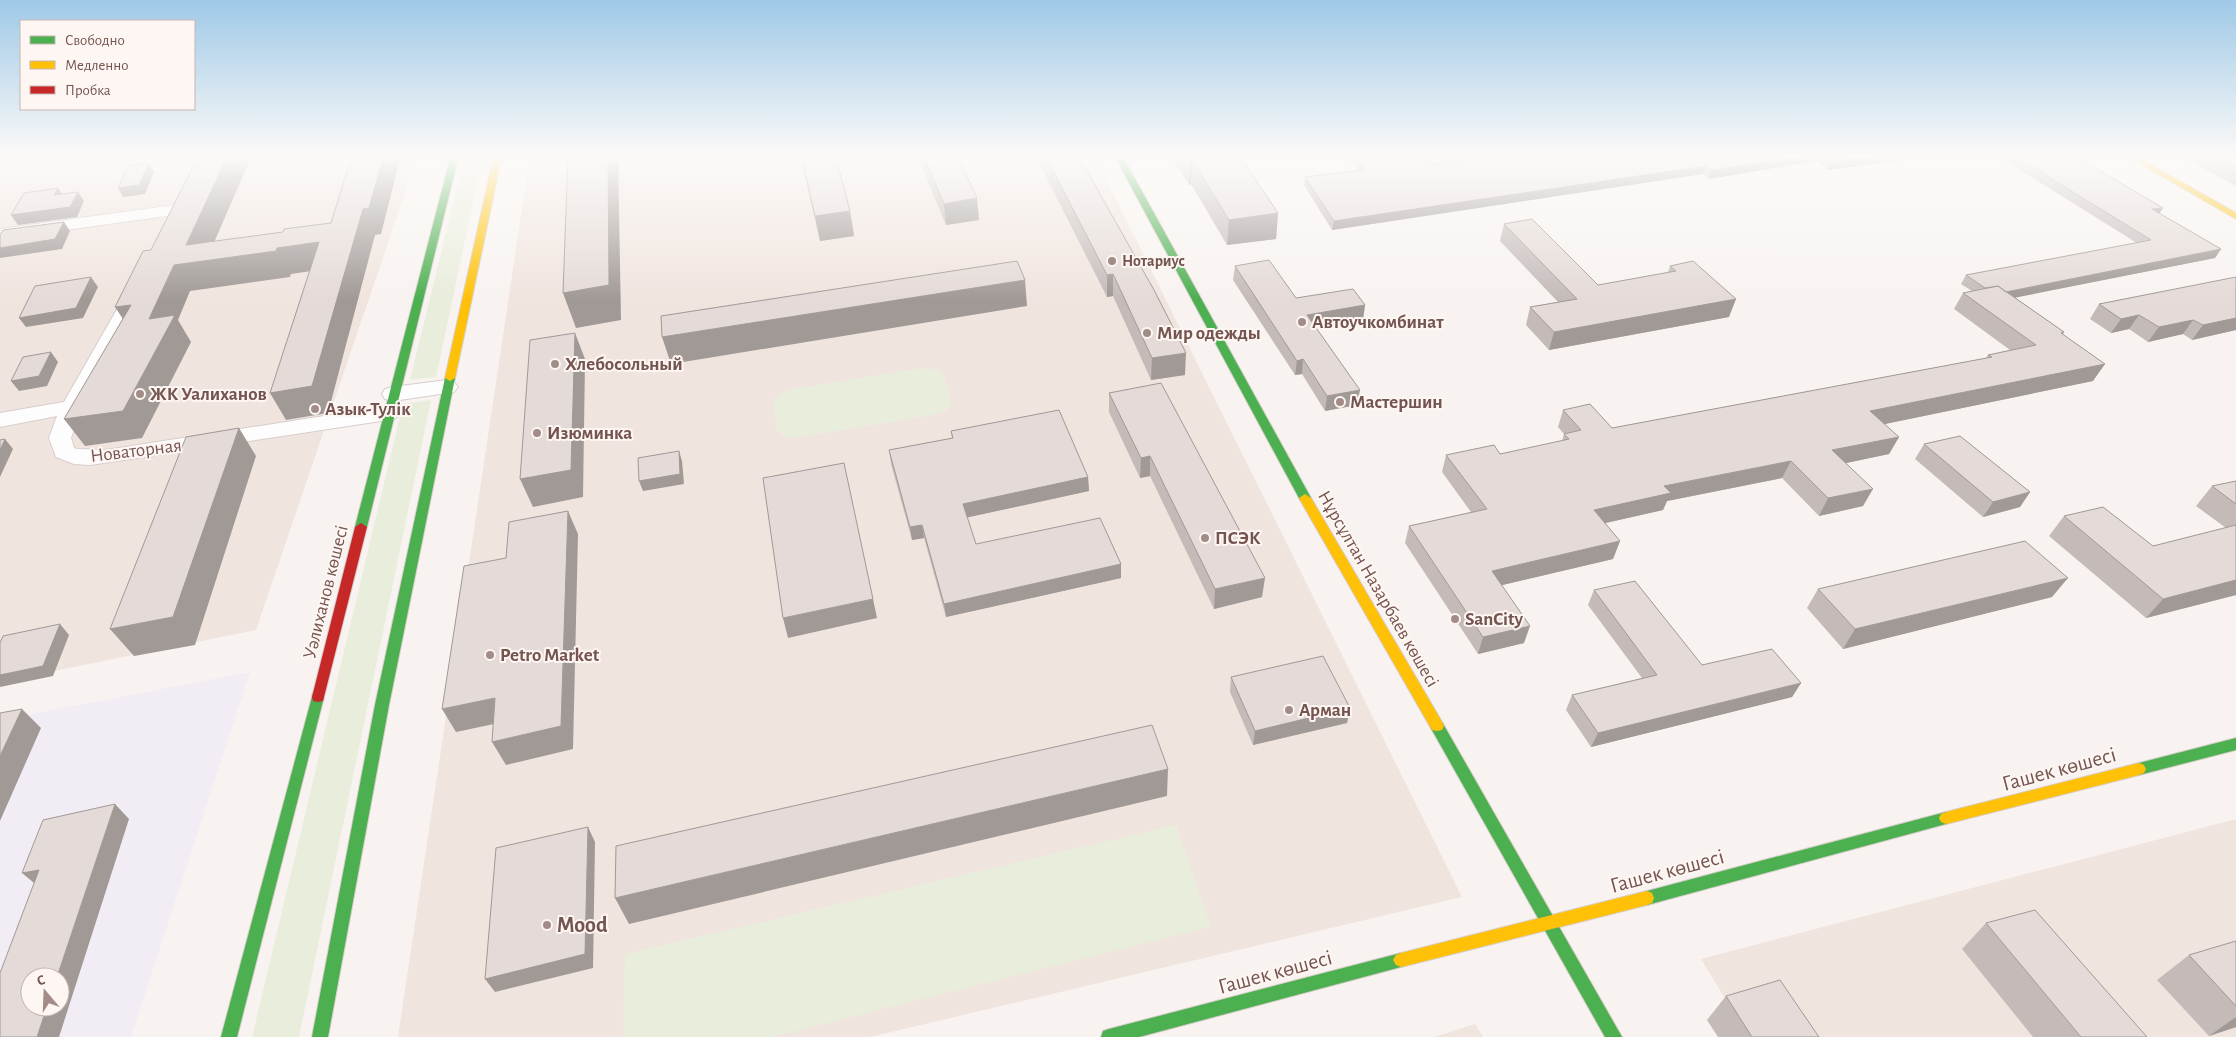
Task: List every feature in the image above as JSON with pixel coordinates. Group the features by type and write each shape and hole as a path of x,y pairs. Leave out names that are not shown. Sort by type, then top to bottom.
{"main road":[{"name":"Уәлиханов көшесі","path":"229,1037 335,633 442,203"},
{"path":"320,1037 350,865 447,387 487,203"},
{"name":"Нұрсұлтан Назарбаев көшесі","path":"1145,203 1296,483 1614,1037"},
{"path":"2214,203 2236,216"},
{"name":"Гашек көшесі","path":"1109,1037 1444,949 1550,924 1862,839 2236,744"}],"street":[{"path":"0,234 182,209"},
{"path":"0,420 72,408 147,273"},
{"path":"391,404 447,387"},
{"name":"Новаторная","path":"72,408 60,438 61,446 64,452 70,456 92,458 391,404"}],"shaded area":[{"path":"0,203 401,203 256,630 0,682"},
{"path":"523,203 1118,203 1462,897 870,1037 398,1037"},
{"path":"250,672 131,1037 0,1037 0,720"},
{"path":"2236,819 2236,1037 1748,1037 1701,959"},
{"path":"1475,1024 1483,1037 1434,1037"}],"green space":[{"path":"453,203 473,203 436,377 410,380"},
{"path":"921,368 934,369 943,373 952,403 947,410 938,414 799,437 786,437 777,431 773,401 780,394 791,389"},
{"path":"431,400 299,1037 252,1037 403,404"},
{"path":"1176,825 1211,927 772,1037 623,1037 625,954"}],"building":[{"path":"18,203 72,203 70,207 11,215"},
{"path":"175,203 205,203 186,245 283,232 284,229 331,223 337,203 370,203 369,208 363,209 312,386 270,393 319,242 277,248 276,251 174,265 149,319 175,315 123,411 64,419 131,305 115,307 143,251 151,250"},
{"path":"566,203 608,203 609,285 563,293"},
{"path":"812,203 848,203 850,211 815,216"},
{"path":"1070,203 1105,203 1154,290 1186,353 1152,358 1113,274 1107,275"},
{"path":"1219,203 1272,203 1278,213 1229,220"},
{"path":"1322,203 1453,203 1334,221"},
{"path":"2092,203 2155,203 2163,208 2152,209 2221,249 2006,292 1998,286 1985,288 1966,275 2151,240"},
{"path":"1532,219 1598,285 1676,271 1670,266 1693,261 1736,299 1554,332 1530,307 1577,299 1504,224"},
{"path":"64,222 55,239 0,248 0,235 3,230"},
{"path":"1269,260 1296,298 1353,289 1365,305 1307,315 1360,390 1327,396 1303,359 1297,361 1235,266"},
{"path":"1017,261 1025,280 662,337 661,316"},
{"path":"91,277 76,308 19,318 35,286"},
{"path":"2236,277 2236,318 2203,325 2193,320 2159,327 2139,315 2121,319 2099,304"},
{"path":"1998,286 2064,332 2061,333 2105,364 1870,411 1899,437 1832,450 1873,489 1828,498 1791,461 1664,486 1671,493 1594,510 1620,541 1492,571 1530,626 1483,637 1409,526 1487,509 1446,455 1494,445 1500,454 1569,439 1564,434 1581,430 1563,410 1590,404 1612,428 1992,357 1988,355 2036,345 1963,293"},
{"path":"575,333 571,470 520,479 530,340"},
{"path":"51,352 39,376 11,381 23,357"},
{"name":"ПСЭК","path":"1161,383 1265,578 1215,589 1150,456 1141,458 1109,393"},
{"path":"1059,410 1088,477 963,504 976,544 1100,518 1121,564 944,604 922,525 910,527 889,450 953,438 951,431"},
{"path":"239,428 173,617 110,629 186,437"},
{"path":"1960,436 2030,492 1993,502 1924,444"},
{"path":"5,439 0,450 0,440"},
{"path":"679,451 680,474 639,481 638,458"},
{"path":"844,463 873,599 783,618 763,478"},
{"path":"2236,481 2236,504 2212,486"},
{"path":"2103,507 2153,546 2236,525 2236,580 2163,599 2064,516"},
{"path":"568,511 561,726 492,742 495,698 442,709 464,566 506,558 509,522"},
{"path":"2025,541 2068,578 1855,629 1818,589"},
{"path":"1635,581 1702,665 1772,649 1801,683 1598,733 1572,695 1657,675 1594,590"},
{"path":"60,624 43,666 0,675 0,643 3,636"},
{"name":"Арман","path":"1323,656 1350,708 1255,731 1231,677"},
{"path":"22,709 0,756 0,713"},
{"path":"1152,725 1168,769 615,898 616,846"},
{"path":"115,804 60,967 20,967 20,1017 44,1017 37,1037 0,1037 0,973 39,870 22,873 43,820"},
{"name":"Mood","path":"588,827 585,954 485,979 496,848"},
{"path":"2035,910 2147,1037 2081,1037 1986,923"},
{"path":"2236,941 2236,1006 2189,955"},
{"path":"1780,980 1819,1037 1752,1037 1726,996"}],"traffic: fast":[{"path":"361,527 443,203"},
{"path":"1144,203 1305,498"},
{"path":"320,1037 382,705 450,378"},
{"path":"229,1037 318,697"},
{"path":"1437,726 1614,1037"},
{"path":"2139,769 2236,744"},
{"path":"1647,898 1946,818"},
{"path":"1109,1037 1401,960"}],"traffic: slow":[{"path":"450,378 488,203"},
{"path":"2214,203 2236,216"},
{"path":"1305,498 1437,726"},
{"path":"1946,818 2139,769"},
{"path":"1401,960 1647,898"}],"traffic: jam":[{"path":"318,697 361,527"}],"place":[{"name":"Нотариус","path":"1112,261"},
{"name":"Автоучкомбинат","path":"1302,322"},
{"name":"Мир одежды","path":"1147,333"},
{"name":"Хлебосольный","path":"555,364"},
{"name":"ЖК Уалиханов","path":"140,394"},
{"name":"Мастершин","path":"1340,402"},
{"name":"Азык-Тулiк","path":"315,409"},
{"name":"Изюминка","path":"537,433"},
{"name":"ПСЭК","path":"1205,538"},
{"name":"SanCity","path":"1455,619"},
{"name":"Petro Market","path":"490,655"},
{"name":"Арман","path":"1289,710"},
{"name":"Mood","path":"547,925"}]}
